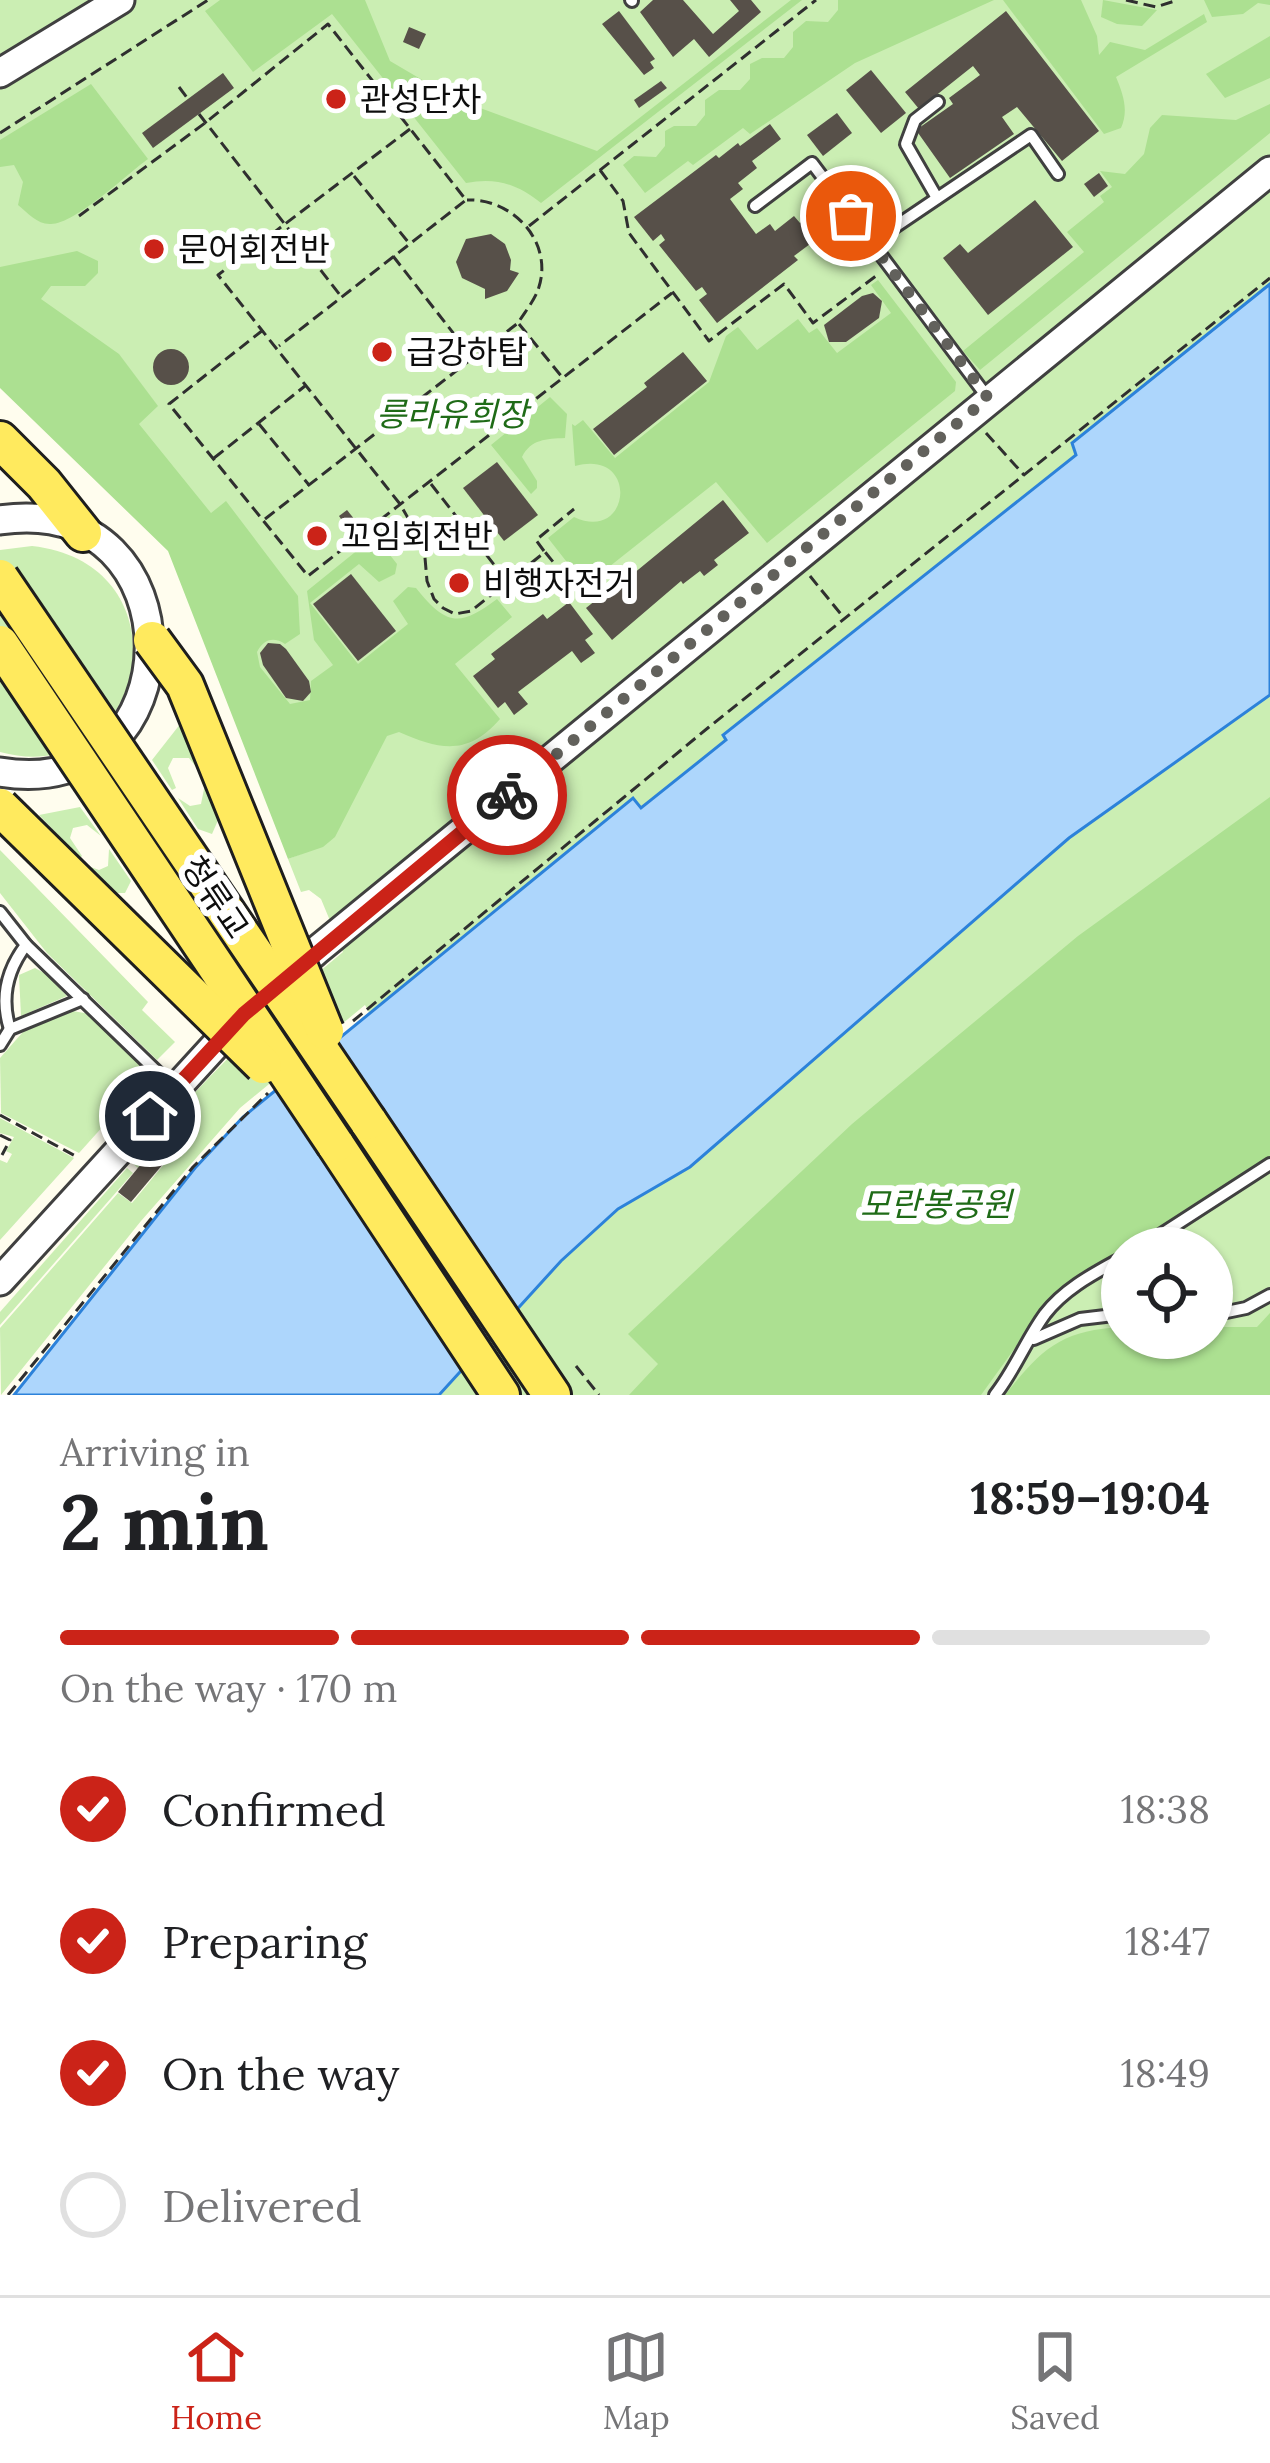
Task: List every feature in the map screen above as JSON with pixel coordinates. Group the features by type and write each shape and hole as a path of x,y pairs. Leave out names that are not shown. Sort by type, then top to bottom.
{"main road":[{"path":"0,440 83,533"},
{"name":"청류교","path":"0,578 552,1395"},
{"path":"152,640 185,686 335,1056 368,1121"},
{"name":"청류교","path":"0,644 501,1395"},
{"path":"0,807 249,1051 335,1144"}],"street":[{"path":"0,73 120,0"},
{"path":"0,1281 244,1014 316,951 1270,171"},
{"path":"0,520 46,520 83,533 115,557 132,578 148,614 152,640 142,695 110,741 62,769 0,772"}],"lane":[{"path":"937,198 906,144 915,120 938,102"},
{"path":"871,243 1031,135 1058,174"},
{"path":"754,206 812,163 988,398"},
{"path":"0,912 26,945 174,1088"},
{"path":"10,1029 2,1008 5,981 26,945"},
{"path":"0,1045 10,1029 83,999"},
{"path":"1172,1227 1270,1164"},
{"path":"995,1395 1046,1313 1077,1284 1101,1270"},
{"path":"1233,1311 1270,1295"},
{"path":"1030,1342 1080,1319 1101,1316"}],"path":[{"path":"0,133 208,0"},
{"path":"528,227 816,0"},
{"path":"1126,0 1156,7 1178,0"},
{"path":"79,217 328,24 466,200"},
{"path":"179,87 188,99"},
{"path":"199,114 342,297"},
{"path":"410,129 218,275 400,503 424,546 427,581 443,608 455,614 471,611 545,553"},
{"path":"600,170 623,201 629,232 710,341 784,284 813,323 879,274"},
{"path":"353,175 410,243"},
{"path":"264,520 518,323 538,288 541,256 528,227 512,211 488,199 466,200 278,346"},
{"path":"393,256 473,358"},
{"path":"349,1024 844,618 1270,278"},
{"path":"262,330 169,404 308,576 672,293"},
{"path":"518,323 563,378"},
{"path":"214,458 306,385"},
{"path":"258,423 308,485"},
{"path":"985,432 1024,476"},
{"path":"430,482 508,581"},
{"path":"574,509 536,540 580,596"},
{"path":"808,573 844,618"},
{"path":"8,1395 193,1167 280,1082"},
{"path":"0,1115 101,1171"},
{"path":"0,1135 10,1140 2,1156"},
{"path":"576,1366 599,1395"}],"green space":[{"name":"릉라유희장","path":"0,0 1270,0 1270,284 1072,443 1077,455 724,735 727,739 641,808 632,798 370,1014 365,1005 240,1108 141,1221 1,1395 0,1328 118,1193 132,1203 170,1157 156,1145 138,1168 131,1162 156,1134 260,1027 343,952 321,899 309,890 301,892 288,859 301,854 176,554 0,368"},
{"path":"220,0 365,0 390,61 453,98 597,151 791,0 802,0 541,203 506,184 466,183 332,14 253,72 205,11"},
{"path":"838,0 994,0 855,63 750,134 743,128 645,193 623,165 634,156 656,157 665,146 665,131 696,126 705,115 705,100 719,90 740,90 750,79 750,64 762,58 784,58 793,47 793,32 806,21 828,22 838,10"},
{"path":"1003,0 1081,0 1097,36 1099,55 1110,42 1145,50 1204,14 1207,22 1116,77 1125,115 1121,128 1104,134"},
{"path":"1103,0 1157,10 1142,26 1117,24 1101,17"},
{"path":"1204,0 1270,0 1270,5 1258,3 1243,14 1212,17"},
{"path":"1270,36 1270,78 1225,98 1206,74"},
{"path":"91,84 148,159 73,216 42,223 18,205 23,182 14,165 0,167 0,140"},
{"path":"1270,104 1270,133 980,370 963,351 1084,252 1067,232 1104,202 1100,196 1112,187 1100,171 1125,174 1144,154 1150,128 1162,115 1236,120"},
{"path":"77,251 98,261 98,273 85,286 51,286 41,299 119,354 158,406 139,424 211,513 226,501 298,596 300,634 285,644 269,640 257,652 260,667 290,704 310,700 311,681 333,665 314,640 307,591 375,536 397,564 395,574 379,582 359,564 310,603 358,664 408,624 393,601 408,587 416,588 436,609 454,618 473,615 497,599 512,617 455,664 500,719 476,739 453,746 399,732 387,736 335,837 323,847 288,859 168,551 0,388 0,267"},
{"path":"878,280 956,382 955,391 767,543 716,482 595,578 587,568 577,575 548,538 574,517 593,522 607,518 617,508 620,495 610,470 596,464 575,466 572,424 583,420 615,458 709,382 726,336 738,327 757,350 798,319 809,333 817,328 837,353 891,313 871,285"},
{"path":"550,397 567,414 565,438 535,443 522,457 537,481 531,494 491,445"},
{"path":"32,546 83,562 115,591 131,630 131,671 117,709 89,739 50,755 0,752 0,550"},
{"name":"모란봉공원","path":"1270,695 1270,1395 439,1395 561,1261 618,1209 690,1167 1069,838"},
{"path":"181,723 201,773 189,758 173,758 168,768 176,788 172,790 152,760"},
{"path":"205,784 219,818 212,834 198,829 178,798 190,806 201,804"},
{"path":"1270,797 1270,1157 1159,1227 1101,1227 1101,1264 1041,1312 981,1395 629,1395 658,1364 628,1334 852,1124 1078,936"},
{"path":"80,807 101,836 87,825 73,828 70,838 80,858 39,815"},
{"path":"109,849 131,881 125,893 113,893 88,866 99,870 108,866"},
{"path":"0,850 148,1002 142,1010 175,1042 157,1060 47,953 0,893"},
{"path":"35,968 67,996 21,1016 19,975"},
{"path":"67,1010 90,1014 149,1075 79,1153 1,1113 0,1058 30,1024"},
{"path":"0,1118 74,1158 0,1240 0,1160 7,1163 12,1154 6,1151 14,1137 0,1133"},
{"path":"127,1168 133,1173 0,1325 0,1312"},
{"path":"1270,1313 1270,1395 1005,1395 1041,1354 1083,1333 1101,1329 1101,1359 1233,1359 1233,1327 1257,1327"}],"water":[{"path":"1270,284 1270,695 1069,838 690,1167 618,1209 561,1261 439,1395 14,1395 195,1168 243,1117 633,798 641,808 726,740 723,735 1076,455 1072,443"}],"building":[{"path":"653,0 683,0 713,34 739,11 730,0 751,0 761,12 709,57 694,39 673,57 640,12"},
{"path":"619,11 655,59 650,62 654,68 644,75 602,24"},
{"path":"1006,11 1099,131 1062,161 1017,107 1002,117 1014,134 950,178 916,130 953,104 949,98 980,75 973,66 919,109 905,92"},
{"path":"409,27 426,34 419,49 403,42"},
{"path":"871,70 906,113 881,133 846,90"},
{"path":"223,73 234,88 153,148 142,133"},
{"path":"661,81 667,88 639,108 634,100"},
{"path":"837,113 852,133 823,156 807,135"},
{"path":"770,124 781,139 752,161 757,168 738,183 743,189 730,199 756,234 770,224 775,231 794,216 800,223 829,200 840,214 811,237 814,241 794,256 798,260 717,323 699,300 707,294 702,287 696,291 659,245 665,240 661,234 653,241 634,217 716,155 719,158 740,146"},
{"path":"1099,173 1108,186 1094,197 1084,184"},
{"path":"1035,200 1073,247 988,315 943,258 960,244 968,253"},
{"path":"491,234 505,244 510,270 519,273 507,291 485,299 485,289 462,278 456,262 466,239"},
{"path":"873,293 882,301 879,318 846,342 829,342 824,325"},
{"path":"171,349 184,354 189,367 184,380 171,385 158,380 153,367 158,354"},
{"path":"683,352 707,381 614,455 593,429"},
{"path":"497,462 538,515 504,541 463,488"},
{"path":"723,500 749,533 714,560 718,565 704,576 700,571 681,581 612,640 586,608"},
{"path":"347,510 355,520 346,526 339,516"},
{"path":"351,574 396,631 358,661 313,604"},
{"path":"569,602 593,634 585,640 595,653 581,663 572,651 518,692 528,704 514,715 505,702 498,708 473,676 495,659 491,654 543,614 547,619"},
{"path":"268,643 286,649 309,681 311,692 303,701 286,698 263,665 260,653"},
{"path":"156,1146 169,1157 131,1202 118,1192"}],"way so far":[{"path":"507,795 988,398 851,216"}],"place":[{"name":"관성단차","path":"336,99"},
{"name":"문어회전반","path":"154,249"},
{"name":"급강하탑","path":"382,352"},
{"name":"꼬임회전반","path":"317,536"},
{"name":"비행자전거","path":"459,583"}],"route":[{"path":"150,1116 244,1014 507,795"}]}
